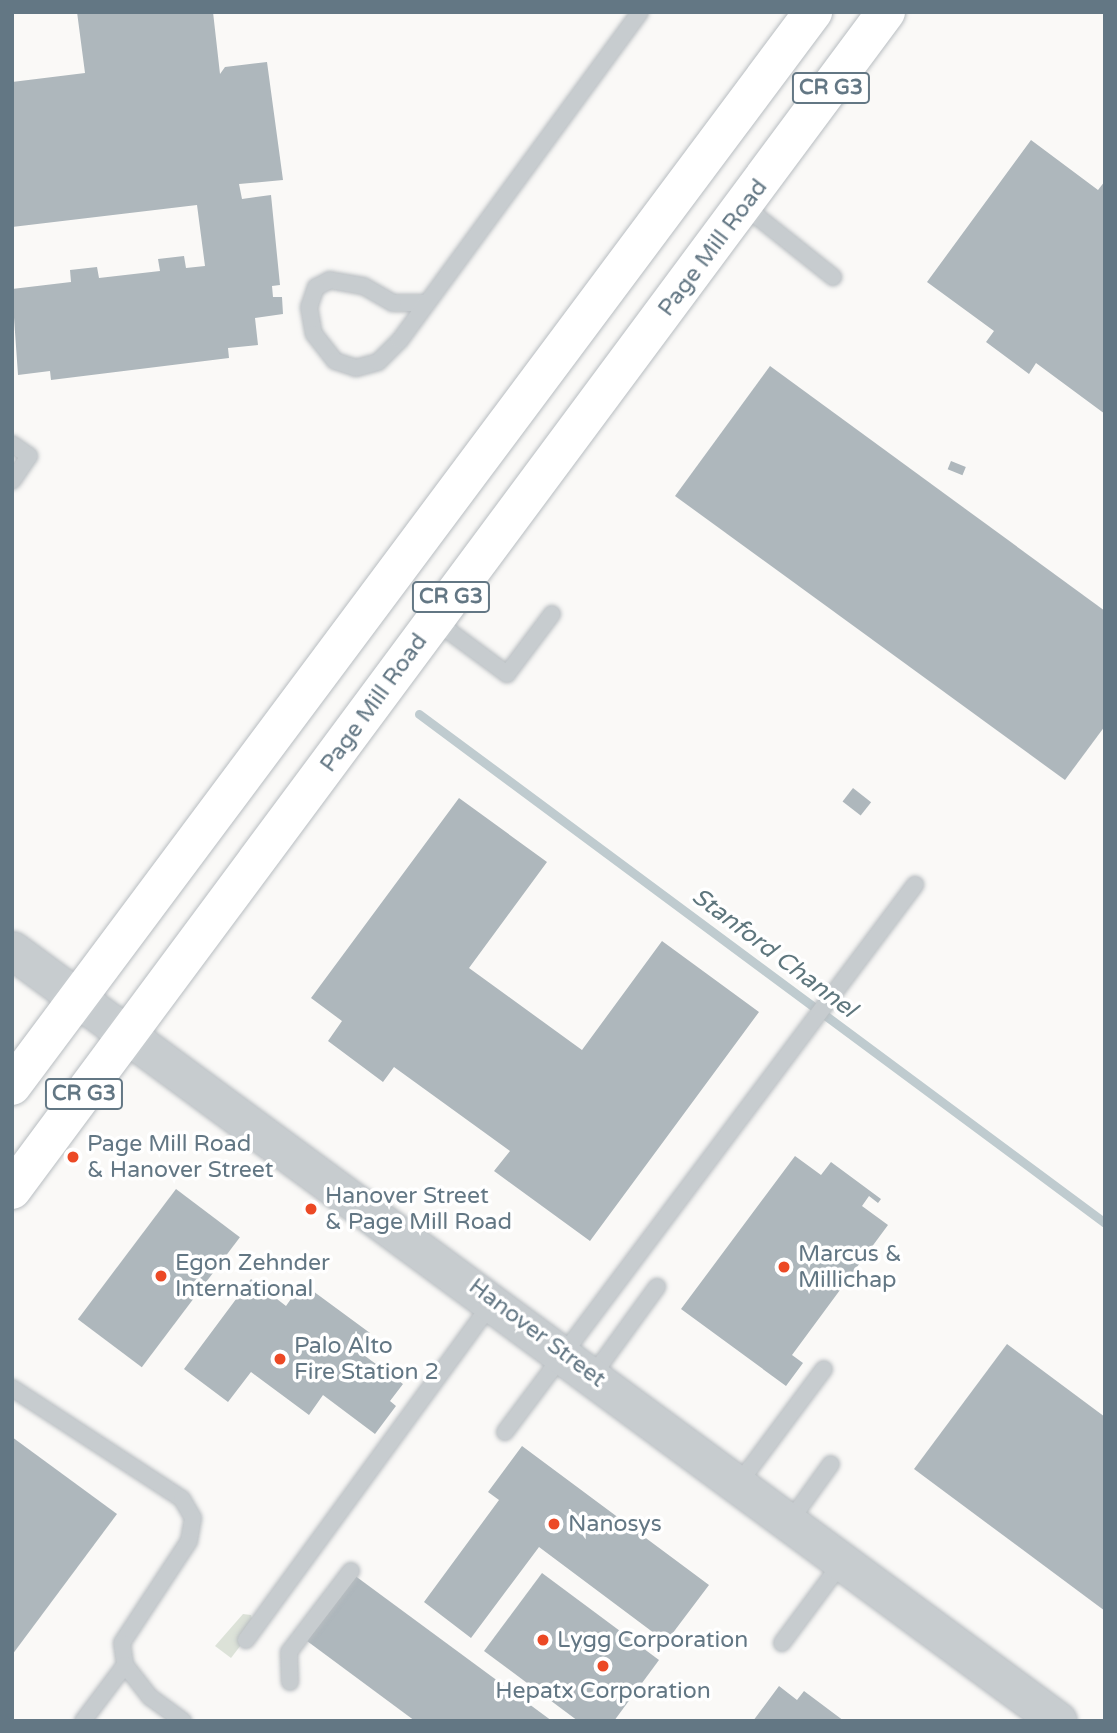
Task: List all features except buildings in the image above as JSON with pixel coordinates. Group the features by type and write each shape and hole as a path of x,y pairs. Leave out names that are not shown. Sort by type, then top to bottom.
{"main road":[{"name":"CR G3","path":"12,1086 813,12"},
{"name":"Page Mill Road","path":"12,1190 131,1035 434,620 886,12"}],"street":[{"name":"Hanover Street","path":"12,950 564,1353 1058,1721"}],"lane":[{"path":"426,303 393,303 363,286 330,280 316,287 309,307 323,349 356,368 378,362 426,303 640,12"},
{"path":"744,206 833,276"},
{"path":"12,443 29,456 12,481"},
{"path":"434,620 507,674 552,614"},
{"path":"505,1432 915,885"},
{"path":"593,1375 657,1287"},
{"path":"246,1640 493,1301"},
{"path":"739,1483 824,1369"},
{"path":"12,1388 182,1499 193,1518 189,1541 122,1643 125,1665 150,1697 183,1721"},
{"path":"790,1521 831,1464"},
{"path":"782,1643 843,1561"},
{"path":"290,1682 289,1653 351,1571"},
{"path":"83,1721 125,1665"}],"shaded area":[{"path":"243,1614 251,1615 254,1628 231,1658 215,1646"}],"waterway":[{"name":"Stanford Channel","path":"419,714 1105,1223"}],"place":[{"name":"Page Mill Road & Hanover Street","path":"73,1157"},
{"name":"Hanover Street & Page Mill Road","path":"311,1209"},
{"name":"Marcus & Millichap","path":"784,1267"},
{"name":"Egon Zehnder International","path":"161,1276"},
{"name":"Palo Alto Fire Station 2","path":"280,1359"},
{"name":"Nanosys","path":"554,1524"},
{"name":"Lygg Corporation","path":"543,1640"},
{"name":"Hepatx Corporation","path":"603,1666"}]}
